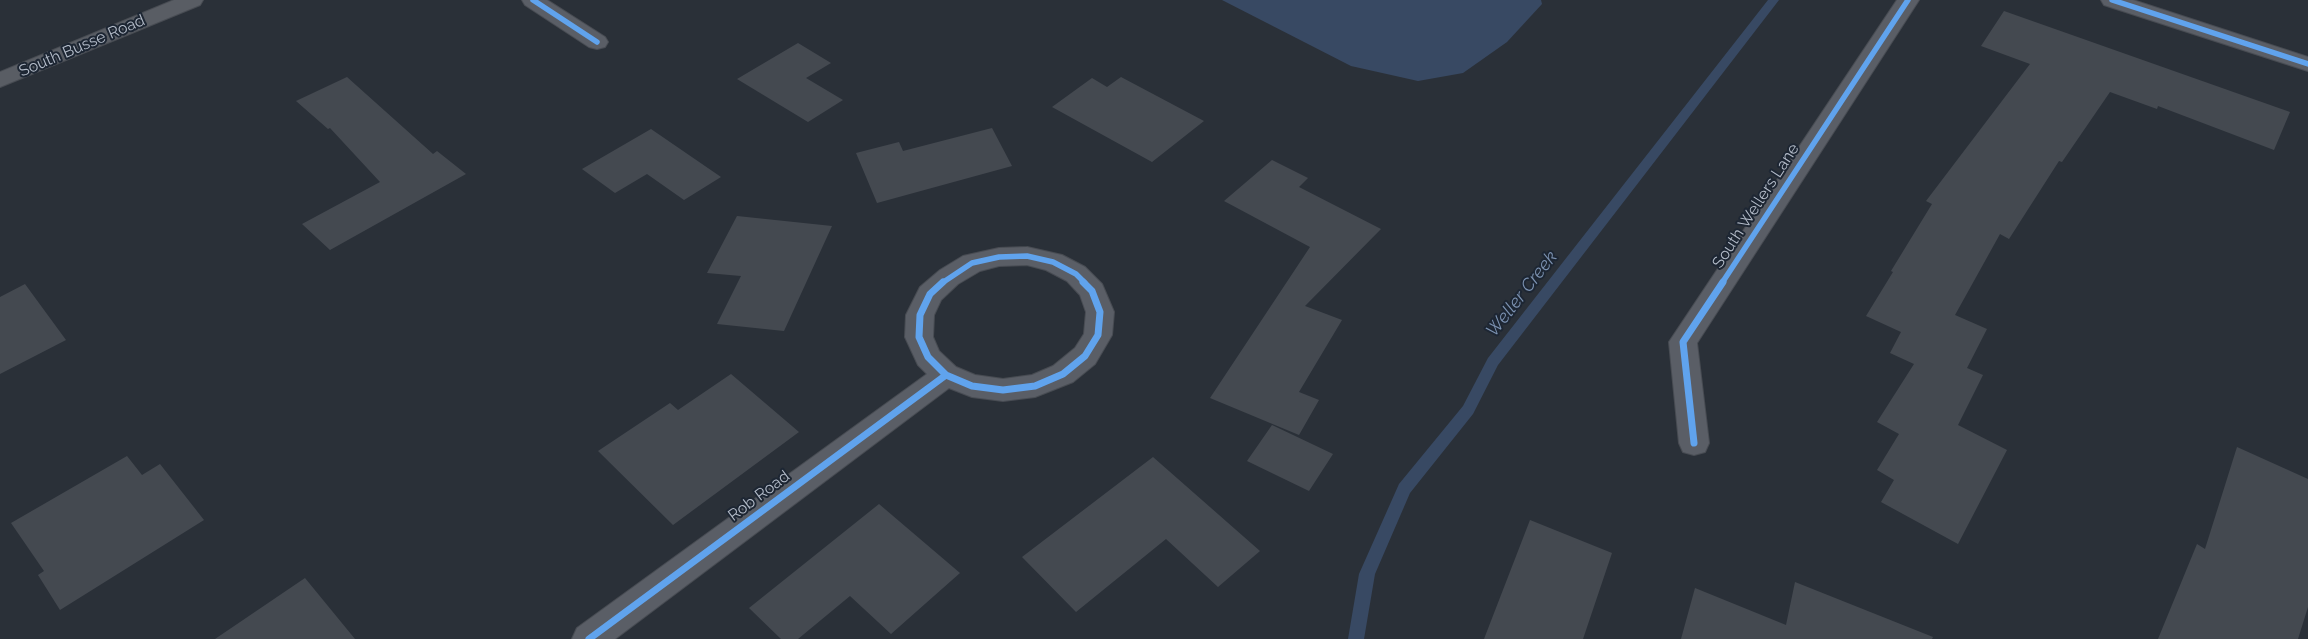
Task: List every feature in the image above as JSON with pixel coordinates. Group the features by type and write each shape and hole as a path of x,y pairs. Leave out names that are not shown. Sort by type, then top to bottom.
{"main road":[{"name":"South Busse Road","path":"0,80 192,0"}],"street":[{"path":"533,0 597,42"},
{"name":"South Wellers Lane","path":"1694,443 1683,342 1908,0"},
{"path":"2112,0 2308,64"},
{"path":"1027,256 1054,262 1076,274 1092,291 1100,312 1098,335 1085,356 1063,374 1035,386 1003,390 972,386 946,375 928,357 919,337 920,315 930,294 948,277 972,263 999,257 1027,256"},
{"name":"Rob Road","path":"589,639 946,375"}],"water":[{"path":"1222,0 1541,0 1542,4 1507,42 1463,73 1418,81 1351,66"}],"building":[{"path":"2004,11 2290,112 2274,150 2158,106 2157,109 2110,92 2062,162 2059,161 2009,239 2000,234 1955,315 1987,329 1967,368 1983,375 1958,425 2007,450 1958,544 1881,502 1894,480 1877,470 1899,434 1877,422 1914,364 1890,353 1901,332 1866,316 1932,204 1926,201 2030,64 1981,46"},
{"path":"798,43 831,63 806,78 843,100 808,122 737,79"},
{"path":"347,77 433,154 437,151 466,174 330,250 302,224 380,182 330,128 328,129 296,101"},
{"path":"1121,77 1204,121 1152,162 1052,107 1092,78 1107,87"},
{"path":"992,128 1012,166 877,203 856,153 899,142 903,151"},
{"path":"651,129 721,177 684,200 647,174 615,193 582,169"},
{"path":"1272,160 1308,178 1299,187 1381,229 1305,306 1342,320 1299,392 1319,400 1299,435 1210,398 1310,247 1224,201"},
{"path":"737,216 832,226 784,331 717,324 741,276 707,273"},
{"path":"25,284 66,340 0,374 0,297"},
{"path":"731,374 799,432 673,525 598,451 670,403 678,410"},
{"path":"1272,425 1333,454 1309,491 1247,461"},
{"path":"2237,447 2308,479 2308,607 2298,639 2158,639 2197,544 2205,549"},
{"path":"127,456 142,475 160,464 204,520 60,610 38,575 44,571 11,523"},
{"path":"1153,457 1260,551 1218,587 1166,539 1076,612 1022,557"},
{"path":"879,504 960,573 891,634 850,596 798,639 781,639 749,608"},
{"path":"1530,520 1612,553 1583,639 1484,639"},
{"path":"305,578 355,639 215,639"},
{"path":"1795,582 1933,637 1932,639 1681,639 1695,588 1786,625"}],"waterway":[{"name":"Weller Creek","path":"1356,639 1367,574 1404,489 1468,410 1493,362 1774,0"}],"cycle path":[{"path":"533,0 597,42"},
{"path":"1694,443 1683,342 1908,0"},
{"path":"2112,0 2308,64"},
{"path":"1027,256 1053,262 1076,274 1092,291 1100,312 1098,335 1085,356 1063,374 1035,386 1003,390 972,386 946,375 928,357 919,337 920,315 930,294 949,277 972,263 999,257 1027,256"},
{"path":"589,639 946,375"}]}
